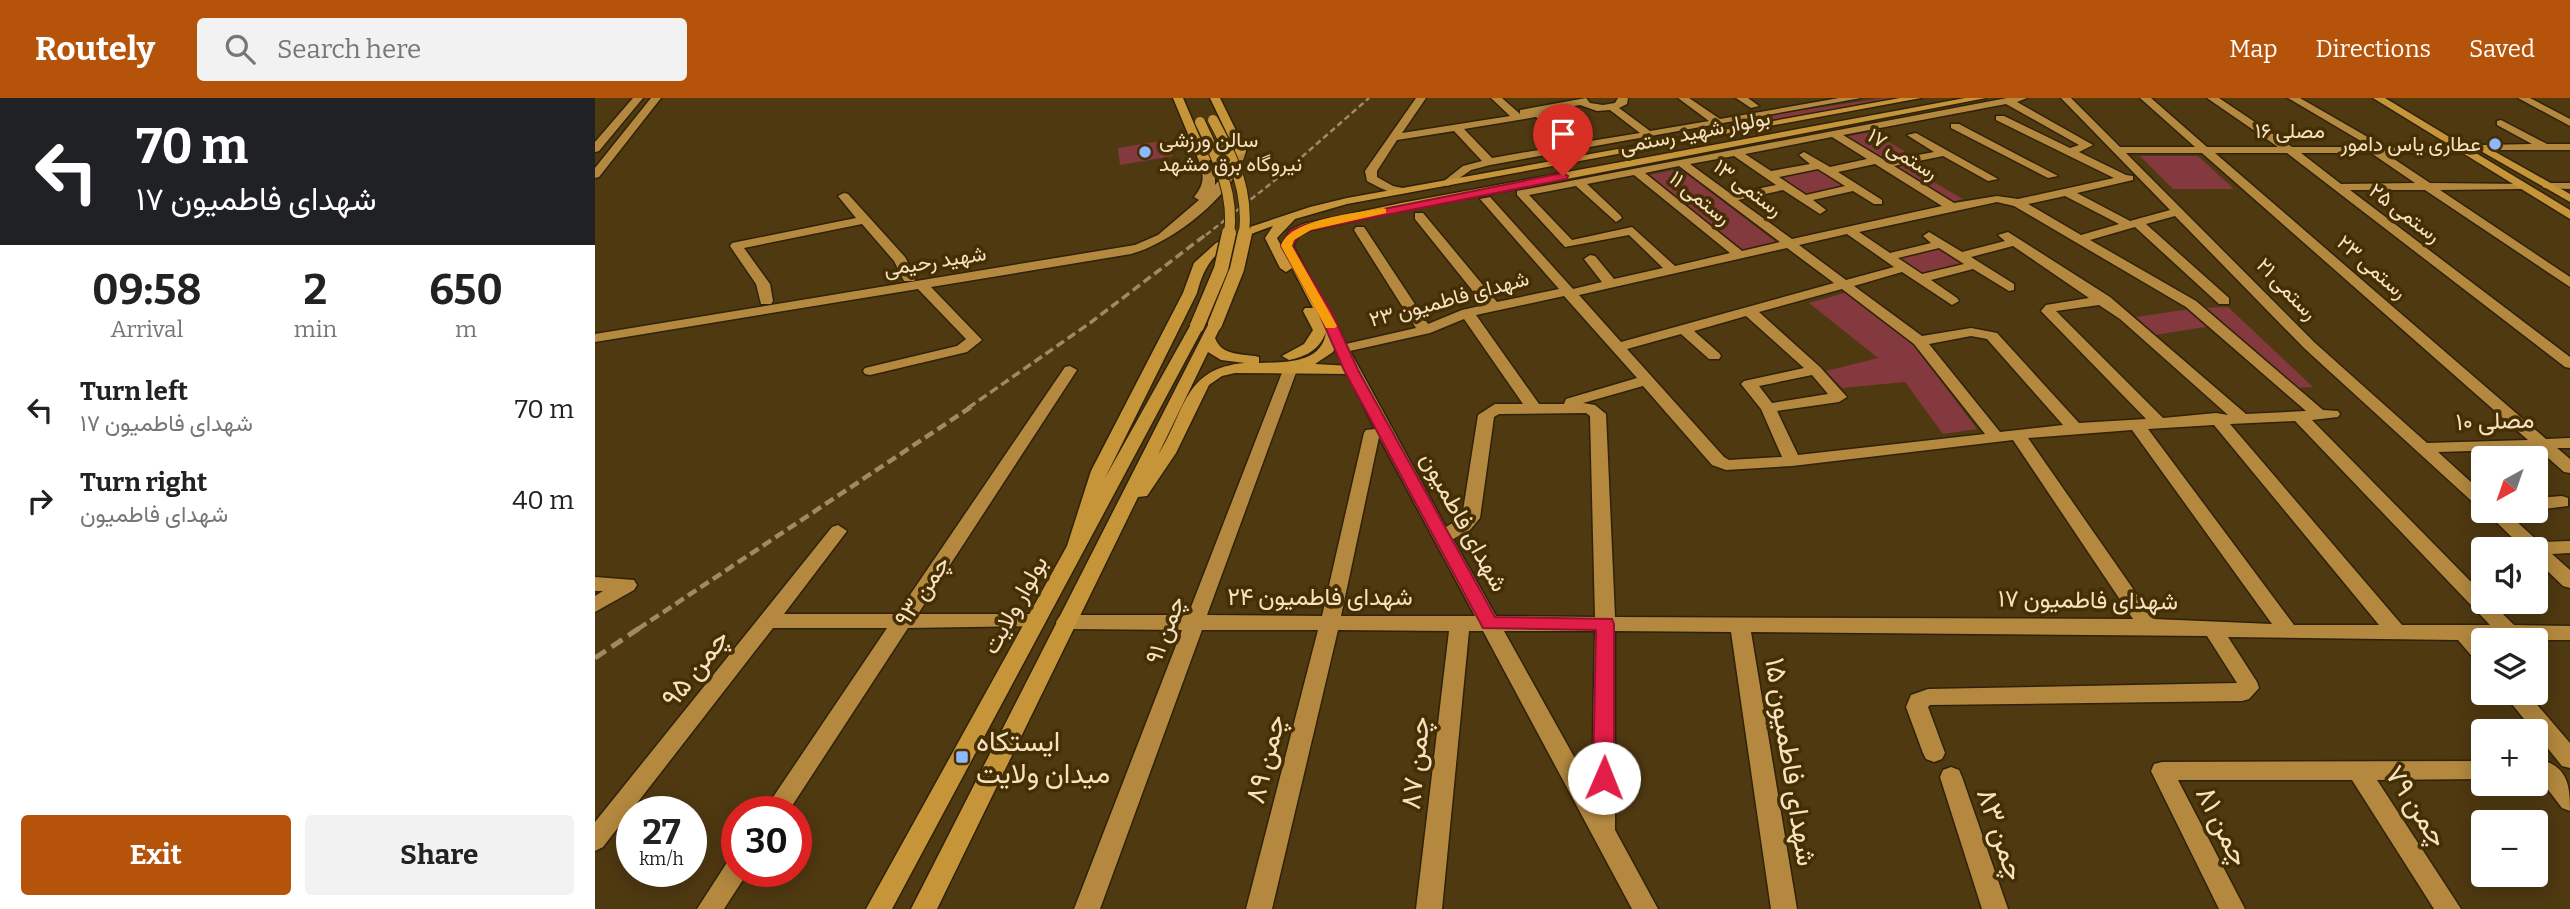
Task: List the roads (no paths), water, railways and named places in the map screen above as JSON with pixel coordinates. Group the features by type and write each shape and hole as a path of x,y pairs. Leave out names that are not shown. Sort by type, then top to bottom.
{"main road":[{"path":"1178,98 1202,156 1221,159 1241,151 1215,98"},
{"path":"1189,98 1226,181 1231,223 1207,329 1211,347 1217,353 1240,360 1280,358 1298,354 1318,340 1320,330 1271,238 1276,230 1298,214"},
{"path":"924,909 1241,262 1246,222 1238,171 1202,98"},
{"name":"بولوار شهید رستمی","path":"1076,548 1099,471 1190,293 1196,268 1209,254 1227,243 1315,208 1916,98"},
{"name":"بولوار شهید رستمی","path":"1294,233 1307,227 1401,207 1981,98"},
{"path":"2379,99 2398,98 2570,199"},
{"path":"2379,99 2570,215"},
{"path":"1315,208 1309,214 1321,219 1401,207"},
{"name":"شهدای فاطمیون","path":"1294,233 1287,246 1334,333"},
{"name":"بولوار ولایت","path":"879,909 1076,548 1207,329"},
{"path":"1287,369 1327,352 1332,346 1334,333"},
{"path":"1105,544 1168,453 1203,383 1223,371 1351,370"}],"street":[{"path":"595,149 638,98"},
{"path":"595,175 656,98"},
{"path":"1406,190 1391,189 1371,179 1371,171 1420,98"},
{"path":"1360,199 1364,189 1360,181 1361,171 1420,98"},
{"path":"1496,98 1516,115"},
{"path":"1392,138 1535,112 1581,100 1594,107 1612,107 1624,102 1623,98"},
{"path":"1683,98 1718,122"},
{"path":"1741,98 1758,110"},
{"path":"1781,98 1797,108"},
{"path":"1448,183 1467,168 1489,162 1718,122 1758,110 1797,108 1856,98"},
{"path":"1672,270 1632,231 1569,244 1521,193 2022,98"},
{"name":"رستمی ۲۱","path":"2066,98 2309,345 2471,491"},
{"name":"رستمی ۲۳","path":"2145,98 2570,468"},
{"name":"رستمی ۲۵","path":"2212,98 2290,150 2570,364"},
{"path":"2293,98 2378,150 2427,187 2570,283"},
{"path":"2523,98 2570,123"},
{"path":"2008,101 2088,145 2070,152"},
{"path":"1612,107 1648,134"},
{"path":"1741,130 1758,110"},
{"path":"2548,112 2570,111"},
{"path":"1535,112 1576,147"},
{"path":"2000,118 2125,179"},
{"path":"2501,123 2546,147"},
{"path":"1955,126 2052,176"},
{"path":"1456,127 1489,162"},
{"name":"رستمی ۱۷","path":"1834,134 1952,207"},
{"path":"1912,135 1992,179"},
{"path":"1990,144 2034,135"},
{"path":"2483,148 2570,147"},
{"name":"مصلی ۱۶","path":"2118,150 2462,150"},
{"name":"شهید رحیمی","path":"595,338 915,281 1131,250 1163,237 1184,221 1234,169 1241,158 1241,151"},
{"path":"1736,152 1820,210"},
{"path":"1770,176 1944,153"},
{"path":"1804,155 1878,202"},
{"name":"شهید رحیمی","path":"1002,267 1135,240 1157,232 1176,220 1209,186 1209,173 1202,156"},
{"path":"1971,167 2016,158"},
{"name":"رستمی ۱۳","path":"1682,163 1919,341 1996,437"},
{"name":"رستمی ۱۱","path":"1636,172 1740,255"},
{"path":"2018,203 2143,175"},
{"path":"1578,183 1616,218"},
{"path":"1729,198 1785,186"},
{"path":"2338,187 2522,186"},
{"path":"2548,186 2570,186"},
{"path":"1803,198 1855,187"},
{"path":"2066,192 2133,224 2224,301"},
{"path":"844,196 915,281 975,340 962,349 870,371"},
{"path":"1486,199 1718,461 1726,465 1792,461 2075,428 2216,418 2326,414 2191,304 2018,203"},
{"name":"شهدای فاطمیون ۲۳","path":"1341,349 1425,330 1467,313 1612,284 1952,207 1997,199 2018,203"},
{"path":"2080,239 2179,211"},
{"path":"1419,216 1493,307"},
{"path":"766,301 763,284 736,246 862,220"},
{"path":"1360,230 1425,330"},
{"path":"1849,230 1952,301"},
{"path":"1929,236 2009,287"},
{"path":"1960,256 2009,239 2105,300 2240,417"},
{"path":"1888,257 1941,244"},
{"path":"1590,259 1612,284"},
{"path":"1920,279 1975,265"},
{"path":"1619,347 1903,268"},
{"name":"شهید رحیمی","path":"595,329 766,301 915,281"},
{"path":"2105,300 2051,308 2048,312 2159,423"},
{"path":"1749,311 1815,370 1839,397 1768,408"},
{"path":"1467,313 1534,408"},
{"path":"1684,329 1714,356"},
{"path":"1919,341 1971,332 1992,336 2075,428"},
{"name":"شهدای فاطمیون","path":"1334,333 1351,370 1645,909"},
{"name":"چمن ۹۱","path":"1087,909 1196,623 1287,369"},
{"name":"چمن ۹۳","path":"786,796 1070,370"},
{"path":"1792,461 1768,408 1749,384 1815,370"},
{"path":"1554,407 1648,380"},
{"path":"1443,537 1469,522 1486,415 1489,411 1554,407 1595,410 1598,414 1605,624 1603,830"},
{"path":"2298,415 2504,628"},
{"path":"2216,418 2396,632"},
{"path":"2137,425 2289,632"},
{"name":"چمن ۸۹","path":"1259,909 1330,623 1372,433"},
{"path":"2018,436 2148,626"},
{"name":"مصلی ۱۰","path":"2422,448 2570,443"},
{"path":"2548,503 2562,502"},
{"path":"2507,523 2523,537"},
{"name":"چمن ۹۵","path":"595,840 838,531"},
{"path":"2548,548 2570,547"},
{"path":"2548,560 2570,581"},
{"path":"595,584 627,585 595,605"},
{"path":"767,621 1035,621"},
{"name":"شهدای فاطمیون ۲۴","path":"1066,622 1490,623"},
{"name":"چمن ۸۷","path":"1429,909 1460,623"},
{"name":"شهدای فاطمیون ۱۷","path":"1490,623 2148,626 2289,632 2471,633"},
{"name":"شهدای فاطمیون ۱۵","path":"1740,624 1784,909"},
{"path":"1934,753 1917,707 1919,701 1928,697 2242,693 2248,688 2247,682 2214,629"},
{"path":"2463,633 2471,642"},
{"name":"شهدای فاطمیون ۱۷","path":"2548,633 2570,633"},
{"path":"2524,705 2570,759"},
{"path":"2548,770 2570,769"},
{"path":"2358,770 2471,770"},
{"name":"چمن ۸۱","path":"2232,909 2162,771 2358,770"},
{"name":"چمن ۷۹","path":"2358,770 2448,909"},
{"name":"چمن ۸۳","path":"1951,777 1995,909"},
{"path":"2548,778 2570,801"},
{"path":"710,909 725,887"}],"railway":[{"path":"1206,235 1279,177 1369,98"},
{"path":"968,408 1090,323 1208,233"},
{"path":"641,627 971,407"},
{"path":"595,658 641,627"}],"place":[{"name":"عطاری یاس دامور","path":"2495,144"},
{"name":"سالن ورزشی نیروگاه برق مشهد","path":"1145,152"},
{"name":"ایستکاه میدان ولایت","path":"962,757"}]}
